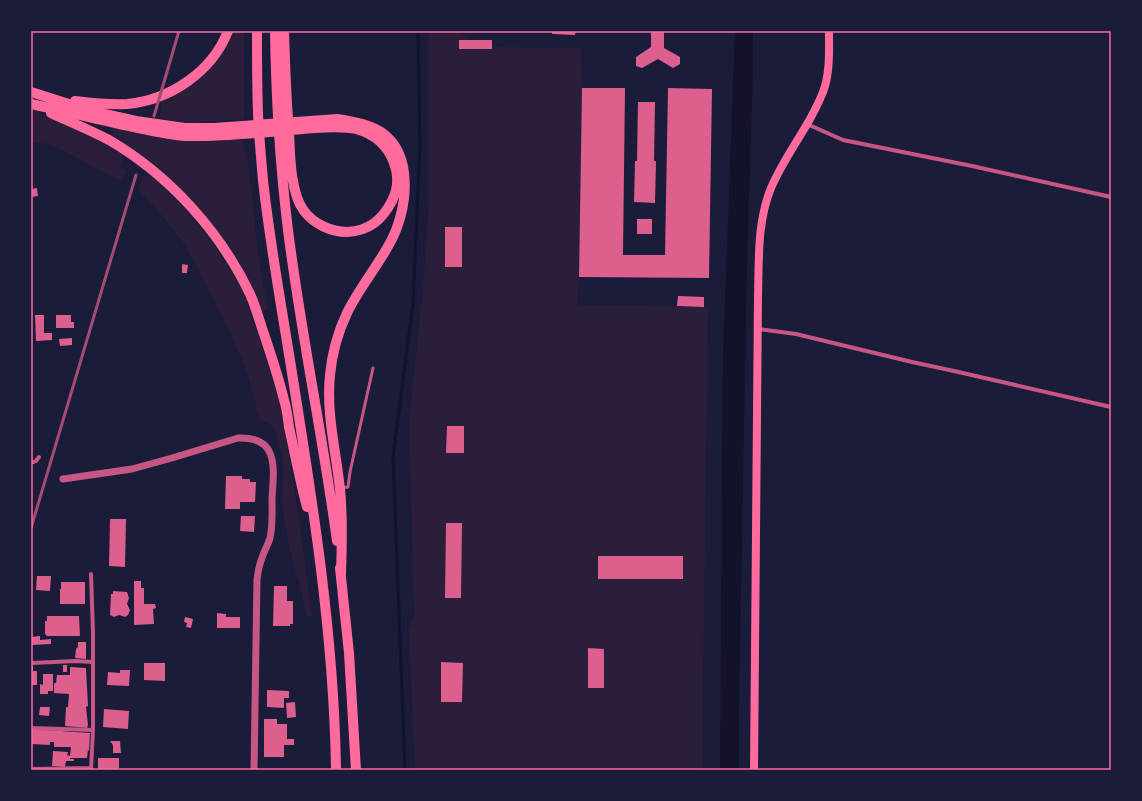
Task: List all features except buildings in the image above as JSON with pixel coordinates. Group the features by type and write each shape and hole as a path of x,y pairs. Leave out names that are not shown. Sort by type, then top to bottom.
{"highway":[{"path":"51,99 115,104 132,103 166,94 178,88 202,70 213,58 228,31"},
{"path":"257,31 258,115 264,182 278,287 319,550 329,645 336,770"},
{"path":"275,31 281,158 288,230 330,494 341,574 349,654 356,770"},
{"path":"284,31 286,99 290,153 293,182 297,198 303,210 313,221 326,228 340,232 354,231 368,227 378,221 387,211 394,198 397,185 397,172 389,151 376,137 357,129 295,126"},
{"path":"31,92 91,111 161,125 185,128 241,130"},
{"path":"31,104 103,137 137,160 170,186 189,205 207,225 223,248 240,275 250,295 272,360 285,402 302,488 319,550"},
{"path":"31,104 159,133 192,136 241,130 295,126 338,119 357,122 373,127 383,133 399,154 404,170 405,187 404,203 400,217 387,247 362,285 346,314 333,355 330,374 330,416 342,512 341,574"}],"main road":[{"path":"754,770 760,237 762,220 771,189 780,170 817,106 825,87 828,74 830,31"}],"street":[{"path":"807,124 843,140 972,166 1111,197"},
{"path":"758,329 796,334 1111,407"},
{"path":"63,479 132,469 238,438 249,437 260,441 267,447 271,454 274,471 270,538 262,559 257,579 254,770"},
{"path":"31,463 40,457"},
{"path":"31,769 91,769 93,730 93,662 91,574"},
{"path":"31,663 76,661 93,662"},
{"path":"31,728 93,730"}],"lane":[{"path":"340,488 348,487 373,368"}],"shaded area":[{"path":"233,31 244,31 244,119 212,122 190,122 169,120 159,117 163,99 220,55"},
{"path":"429,31 457,31 468,37 468,40 459,40 459,49 492,49 492,47 581,48 582,88 578,305 708,307 702,770 415,770 409,631 414,614 409,421 423,289 429,202"},
{"path":"735,31 753,31 747,259 739,770 720,770 723,356"},
{"path":"31,110 88,133 123,155 120,168 125,169 126,171 122,182 64,151 47,144 31,142"},
{"path":"114,126 242,138 244,152 247,153 259,260 268,310 262,311 252,285 231,250 207,217 148,159 112,135"},
{"path":"149,174 177,200 212,242 242,290 250,310 283,417 312,616 306,616 299,578 297,578 289,546 282,504 283,463 276,430 273,426 260,420 246,369 229,330 183,242 165,219 138,190 143,176 147,177"}],"waterway":[{"path":"405,770 393,457 413,303 420,145 418,31"}],"railway":[{"path":"154,116 179,31"},
{"path":"31,528 136,175"}]}
